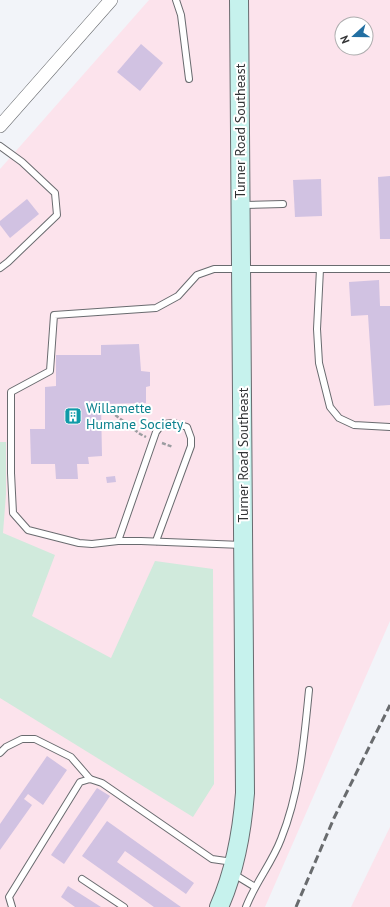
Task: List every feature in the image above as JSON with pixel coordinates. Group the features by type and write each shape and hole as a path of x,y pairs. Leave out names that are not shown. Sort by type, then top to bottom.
{"main road":[{"name":"Turner Road Southeast","path":"219,907 233,868 243,820 245,793 239,0"}],"street":[{"path":"0,126 111,0"}],"lane":[{"path":"176,0 181,15 189,79"},
{"path":"0,146 22,162 55,193 57,215 0,268"},
{"path":"241,205 283,204"},
{"path":"243,545 156,541 118,541 92,544 79,543 28,530 14,513 11,473 11,392 50,371 54,315 156,308 178,296 196,275 214,269 390,269"},
{"path":"320,269 317,329 319,363 330,407 339,418 354,425 390,427"},
{"path":"118,541 156,432 162,424 174,423 187,427 191,438 191,446 156,541"},
{"path":"246,907 255,887 263,876 276,851 286,824 298,778 309,690"},
{"path":"0,753 6,747 22,739 35,739 71,757 90,779 102,783 212,859 233,868 255,887"},
{"path":"12,907 9,897 17,883 80,782 90,779"},
{"path":"82,879 124,907"}],"path":[{"path":"101,404 140,434 173,447"}],"shaded area":[{"path":"149,0 390,0 390,621 265,907 0,907 0,169"},
{"path":"390,827 390,907 351,907"}],"green space":[{"path":"0,442 6,442 6,494 3,533 55,555 32,616 111,658 155,561 213,569 214,784 193,817 0,698"}],"building":[{"path":"141,44 163,63 140,91 117,72"},
{"path":"390,176 390,239 380,239 378,177"},
{"path":"321,179 322,216 295,217 293,180"},
{"path":"27,199 39,214 10,238 0,225 0,221"},
{"path":"379,280 380,306 390,306 390,405 374,406 368,315 351,316 349,282"},
{"name":"Willamette Humane Society","path":"139,344 141,371 150,372 150,386 146,387 146,403 101,404 102,456 88,457 89,464 77,464 78,479 56,479 55,464 31,464 30,429 45,429 45,387 56,386 56,355 101,355 101,345"},
{"path":"115,476 116,482 107,483 106,477"},
{"path":"47,756 67,770 43,805 28,794 24,799 32,805 0,850 0,824"},
{"path":"97,788 110,796 64,864 51,855"},
{"path":"107,821 194,883 186,894 125,851 117,862 181,907 154,907 82,856"},
{"path":"68,886 101,907 75,907 61,897"}],"railway":[{"path":"296,907 334,818 390,705"}],"place":[{"name":"Willamette Humane Society","path":"73,416"}]}
